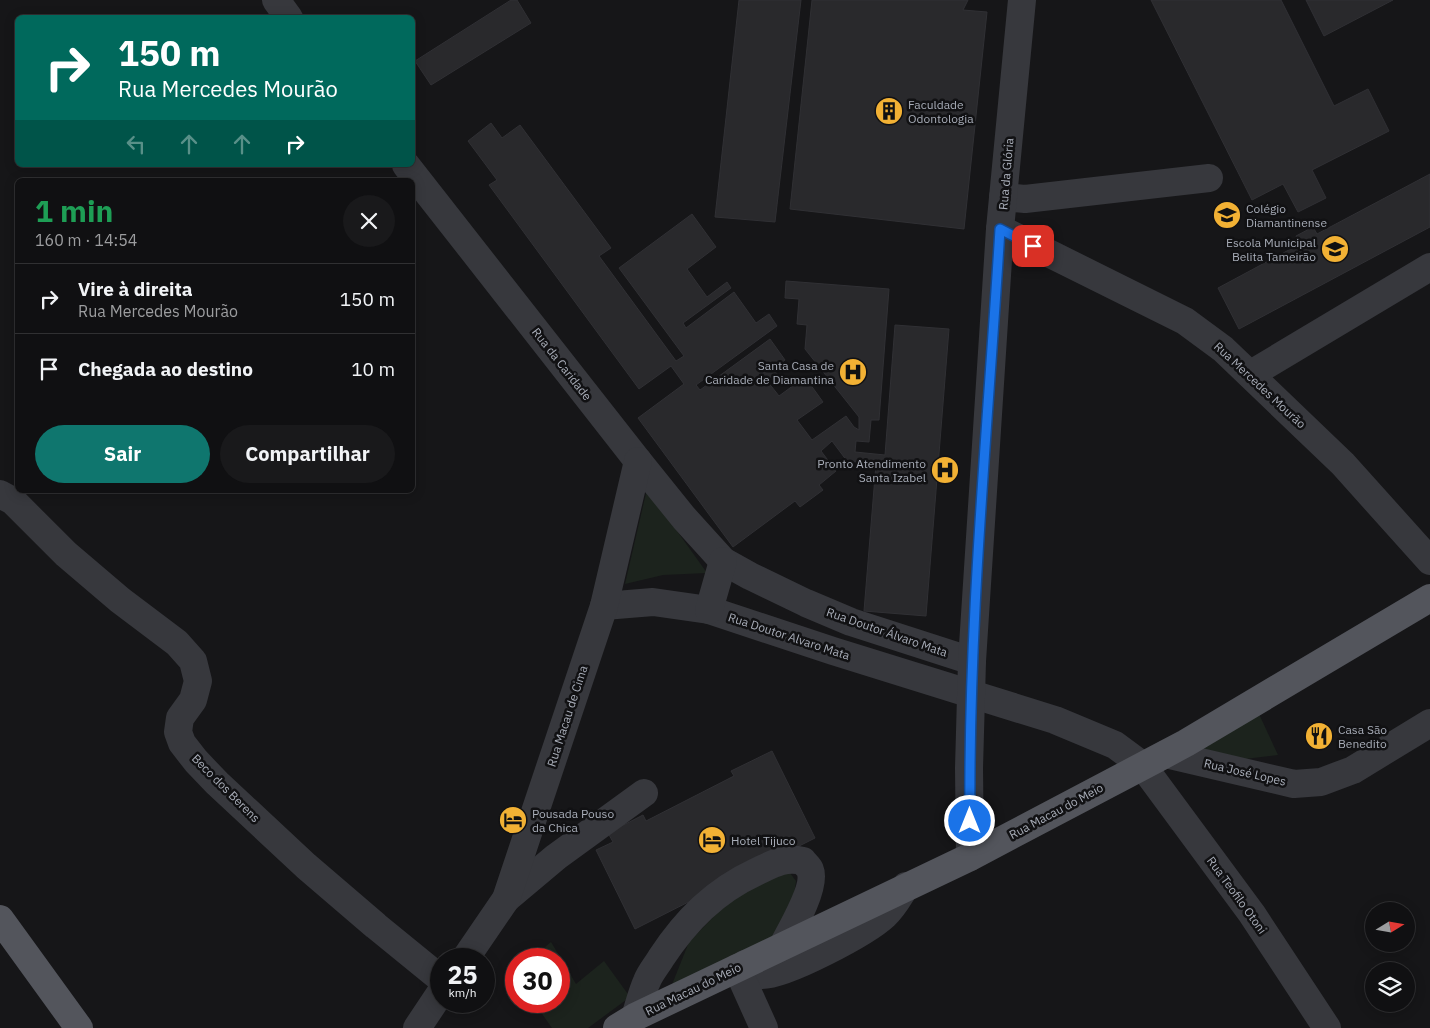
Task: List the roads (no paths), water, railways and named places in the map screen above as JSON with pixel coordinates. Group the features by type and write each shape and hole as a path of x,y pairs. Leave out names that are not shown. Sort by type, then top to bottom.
{"main road":[{"name":"Rua Macau do Meio","path":"626,1023 906,886 970,857 1154,759 1430,598"},
{"path":"0,919 79,1028"}],"street":[{"path":"276,0 288,15"},
{"name":"Rua da Glória","path":"970,857 969,768 972,661 1000,229 1022,0"},
{"name":"Rua da Caridade","path":"408,167 638,461 684,518 723,561"},
{"path":"1004,196 1025,199 1209,178"},
{"name":"Rua Mercedes Mourão","path":"1000,229 1185,321 1223,349 1343,464 1430,561"},
{"path":"1250,374 1430,267"},
{"name":"Rua Macau de Cima","path":"473,948 506,899 604,606 638,461"},
{"name":"Beco dos Berens","path":"0,494 13,501 66,554 113,594 178,643 193,661 198,680 193,700 180,718 178,732 182,743 196,761 306,866 430,970"},
{"path":"709,610 723,561"},
{"name":"Rua Doutor Álvaro Mata","path":"723,561 750,576 851,622 972,661"},
{"name":"Rua Doutor Alvaro Mata","path":"604,606 653,602 709,610 833,651 1056,720 1154,759"},
{"name":"Rua José Lopes","path":"1154,759 1294,784 1321,782 1353,770 1430,722"},
{"name":"Rua Teofilo Otoni","path":"1154,759 1321,1025"},
{"path":"506,899 556,857 644,794"},
{"path":"626,1023 648,979 672,941 702,907 724,890 749,875 779,861 792,858 803,861 811,872 810,883 800,916 782,947"},
{"path":"741,966 760,975 779,972 827,950 863,932 887,914 906,886"},
{"path":"741,966 764,1028"},
{"path":"417,1028 430,1008"}],"place":[{"name":"Faculdade Odontologia","path":"889,111"},
{"name":"Colégio Diamantinense","path":"1227,215"},
{"name":"Escola Municipal Belita Tameirão","path":"1335,249"},
{"name":"Santa Casa de Caridade de Diamantina","path":"853,372"},
{"name":"Pronto Atendimento Santa Izabel","path":"945,470"},
{"name":"Casa São Benedito","path":"1319,736"},
{"name":"Pousada Pouso da Chica","path":"513,820"},
{"name":"Hotel Tijuco","path":"712,840"}]}
